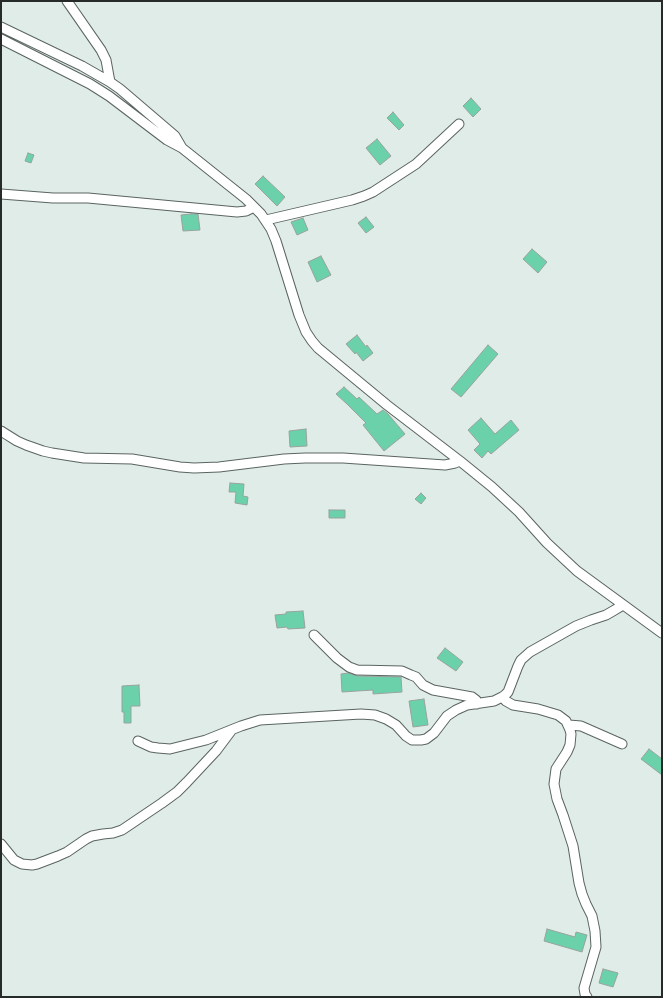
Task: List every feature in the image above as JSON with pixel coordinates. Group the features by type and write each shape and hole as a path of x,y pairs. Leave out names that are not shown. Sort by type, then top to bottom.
{"street":[{"path":"67,1 104,55 108,65 110,82"},
{"path":"1,27 82,66 110,82 175,136 182,148"},
{"path":"1,39 90,84 109,96 167,140 182,148 254,207 266,220 271,229 306,332 318,348 387,405 492,487 577,571 662,633"},
{"path":"266,220 352,200 373,192 416,164 459,124"},
{"path":"1,194 39,197 88,198 237,212 246,211 254,207"},
{"path":"1,431 26,445 52,453 84,458 132,460 194,468 219,467 305,458 343,458 445,465 460,461"},
{"path":"138,742 151,747 170,749 206,740 251,723 270,719 361,714 375,715 386,719 396,725 408,738 412,740 421,740 434,733 447,716 456,710 467,705 494,701 502,697 508,692 521,660 530,652 576,626 613,612 623,605"},
{"path":"314,635 337,658 349,667 357,670 402,671 416,678 433,690 472,697 478,704"},
{"path":"502,697 513,705 538,709 558,715 569,725 571,734 570,745 556,769 554,784 557,799 573,846 582,894 592,916 595,931 596,947 584,988 587,997"},
{"path":"569,725 581,726 622,744"},
{"path":"1,844 14,860 22,864 32,865 67,852 92,836 122,830 150,812 188,782 216,751 232,730"}],"building":[{"path":"471,98 481,109 473,117 463,106"},
{"path":"393,112 404,125 399,130 387,118"},
{"path":"377,139 391,156 380,165 366,148"},
{"path":"28,153 34,155 31,163 25,161"},
{"path":"263,176 285,197 277,206 255,184"},
{"path":"198,214 200,230 183,231 181,215"},
{"path":"366,217 374,227 366,233 358,223"},
{"path":"303,218 308,230 297,235 291,222"},
{"path":"532,249 547,262 538,273 523,259"},
{"path":"321,256 331,275 317,282 308,262"},
{"path":"357,335 366,347 367,345 373,353 363,361 356,352 355,354 346,344"},
{"path":"488,345 498,354 461,397 451,389"},
{"path":"344,387 357,399 359,397 377,414 383,410 405,434 384,451 363,425 366,423 336,394"},
{"path":"481,418 495,434 511,420 519,430 491,454 488,451 482,458 474,450 480,444 468,430"},
{"path":"306,429 307,446 290,447 289,431"},
{"path":"230,483 244,484 243,496 248,497 247,505 235,503 236,492 229,492"},
{"path":"421,493 426,498 421,504 415,499"},
{"path":"329,510 345,510 345,518 329,518"},
{"path":"303,611 305,628 277,628 275,615 286,614 286,612"},
{"path":"445,648 463,662 456,671 437,658"},
{"path":"348,673 357,676 401,677 402,692 373,694 373,690 342,692 341,674"},
{"path":"139,685 140,706 131,706 131,723 124,723 124,712 122,712 122,686"},
{"path":"424,699 428,725 413,727 409,701"},
{"path":"649,749 662,759 662,775 641,759"},
{"path":"547,929 575,937 576,932 587,935 582,952 544,941"},
{"path":"603,969 618,973 613,987 599,983"}]}
